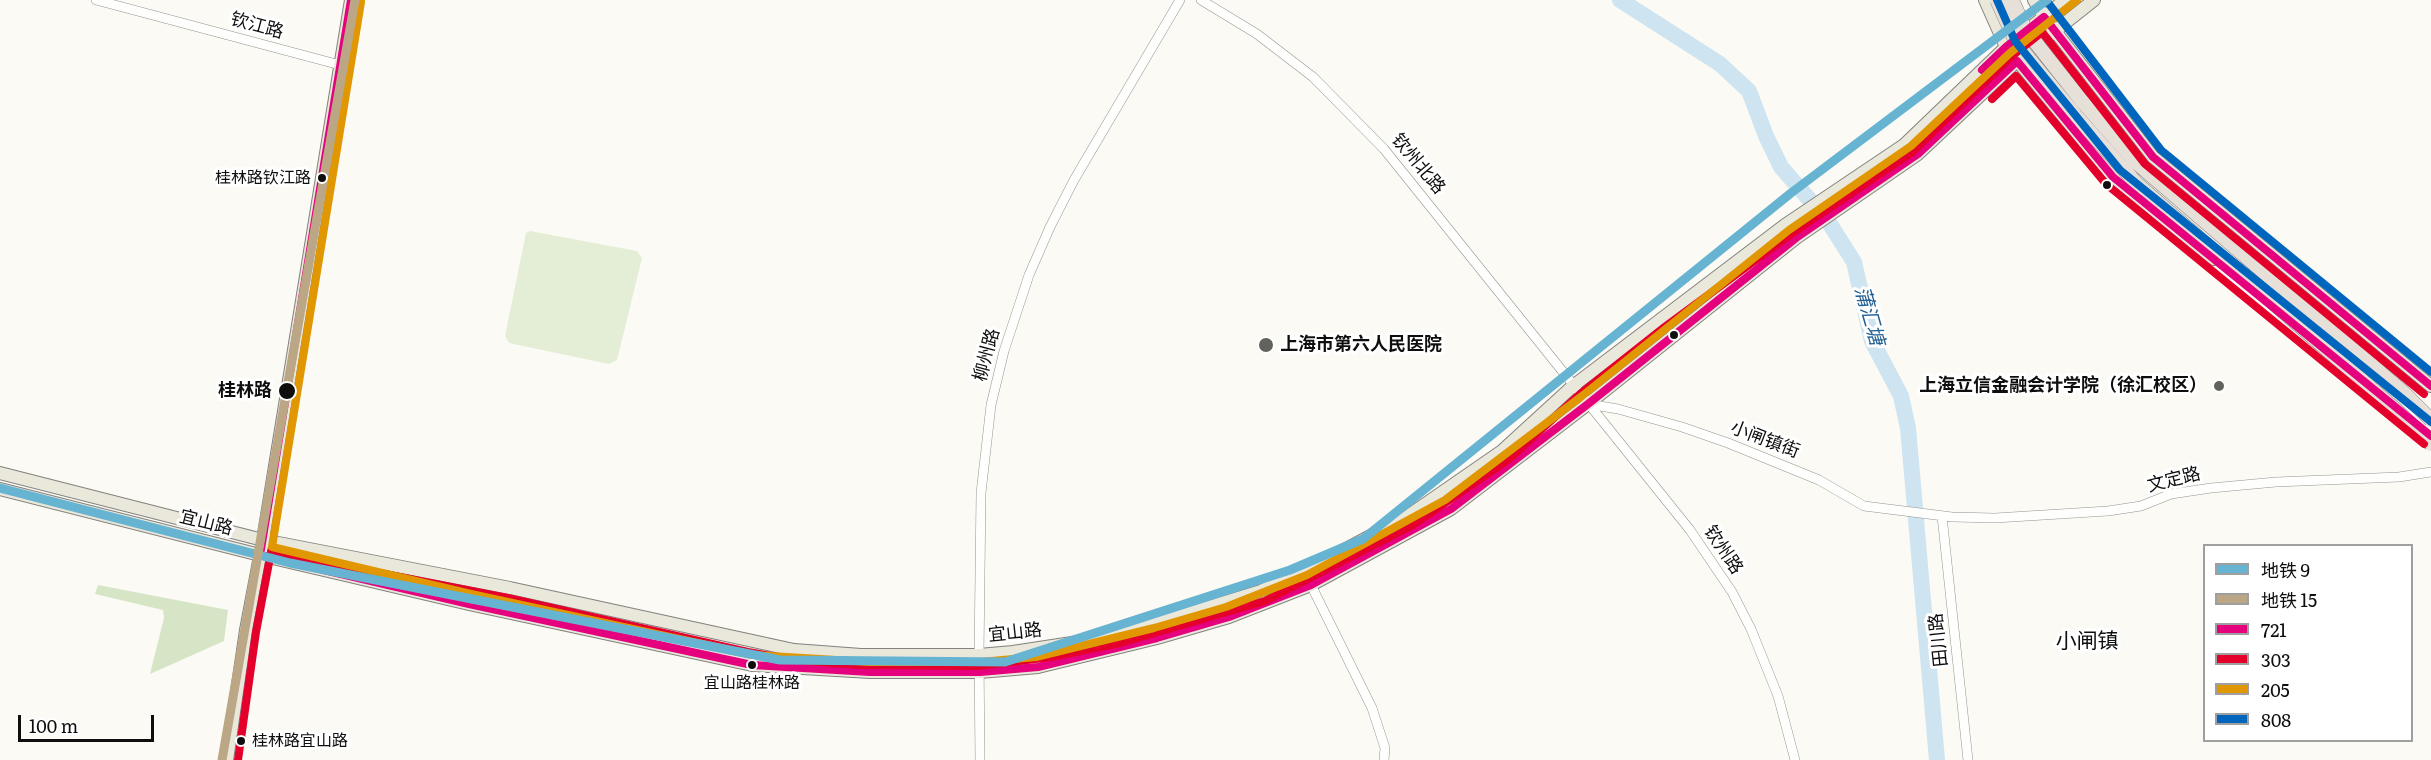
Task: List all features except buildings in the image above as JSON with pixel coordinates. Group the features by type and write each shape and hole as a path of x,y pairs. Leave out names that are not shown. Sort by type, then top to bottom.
{"highway":[{"path":"1997,0 2017,44 2137,184 2395,409 2431,444"},
{"path":"2012,0 2025,29 2081,100 2138,164 2403,392 2431,420"}],"main road":[{"path":"227,760 246,630 263,540 351,0"},
{"path":"1985,0 2006,47 2113,177 2431,436"},
{"path":"2034,0 2153,157 2431,386"},
{"name":"宜山路","path":"0,473 263,540 510,588 794,650 861,655 978,655 1085,641 1261,591 1367,538 1418,509 1502,451 1573,386 1785,225 1904,145 2006,47 2064,0"},
{"name":"宜山路","path":"0,489 260,555 469,604 752,665 870,672 980,672 1038,667 1157,639 1229,617 1311,585 1450,509 1588,404 1796,238 1918,153 2017,61 2094,0"}],"street":[{"name":"钦江路","path":"96,0 340,65"},
{"name":"柳州路","path":"980,760 978,655 981,493 992,405 1009,334 1029,275 1062,204 1180,0"},
{"name":"钦州北路","path":"1201,0 1273,45 1348,110 1418,190 1573,386"},
{"name":"钦州路","path":"1573,386 1690,530 1732,592 1767,663 1789,732 1795,760"},
{"name":"小闸镇街","path":"1588,404 1618,409 1682,427 1775,461 1819,480 1864,506 1925,514"},
{"name":"文定路","path":"1925,514 1995,519 2108,511 2141,506 2171,494 2211,488 2276,482 2399,477 2431,472"},
{"name":"田川路","path":"1942,516 1968,760"},
{"path":"1311,585 1372,708 1385,748 1384,760"}],"green space":[{"path":"530,231 637,251 642,258 617,360 609,364 509,343 505,336 526,233"},
{"path":"98,585 228,610 224,641 150,674 164,618 163,610 95,594"}],"waterway":[{"name":"蒲汇塘","path":"1620,0 1720,64 1749,91 1781,167 1828,221 1854,262 1872,341 1901,396 1908,428 1937,760"}],"metro line":[{"name":"15","path":"222,760 355,0"},
{"name":"9","path":"0,488 290,563 780,660 1005,662 1290,570 1363,539 1791,193 2047,0"}],"transit line":[{"name":"721","path":"351,0 260,555 469,604 752,665 870,672 980,672 1038,667 1157,638 1229,617 1311,585 1451,509 1588,404 1796,238 1918,154 2017,61 2113,177 2431,436"},
{"name":"808","path":"1997,0 2015,41 2120,170 2431,422"},
{"name":"808","path":"2046,0 2161,150 2431,372"},
{"name":"205","path":"361,2 272,547 471,594 753,655 870,662 980,662 1036,657 1154,628 1226,607 1307,575 1445,500 1582,396 1789,230 1911,146 2010,53 2077,0"},
{"name":"721","path":"1982,70 2006,47 2044,17 2153,157 2431,386"},
{"name":"303","path":"238,760 256,632 271,552 508,598 748,652 793,660 860,665 979,666 1051,657 1120,643 1265,601 1413,525 1508,460 1580,394 1666,326 1791,234 1911,153 2013,55 2042,32 2145,164 2424,394"},
{"name":"303","path":"1992,99 2016,76 2106,184 2424,444"}],"place":[{"name":"桂林路钦江路","path":"322,178"},
{"name":"上海市第六人民医院","path":"1266,345"},
{"name":"上海立信金融会计学院（徐汇校区）","path":"2219,386"},
{"name":"桂林路","path":"287,391"},
{"name":"宜山路桂林路","path":"752,665"},
{"name":"桂林路宜山路","path":"241,741"}],"district":[{"name":"小闸镇","path":"2087,642"}]}
